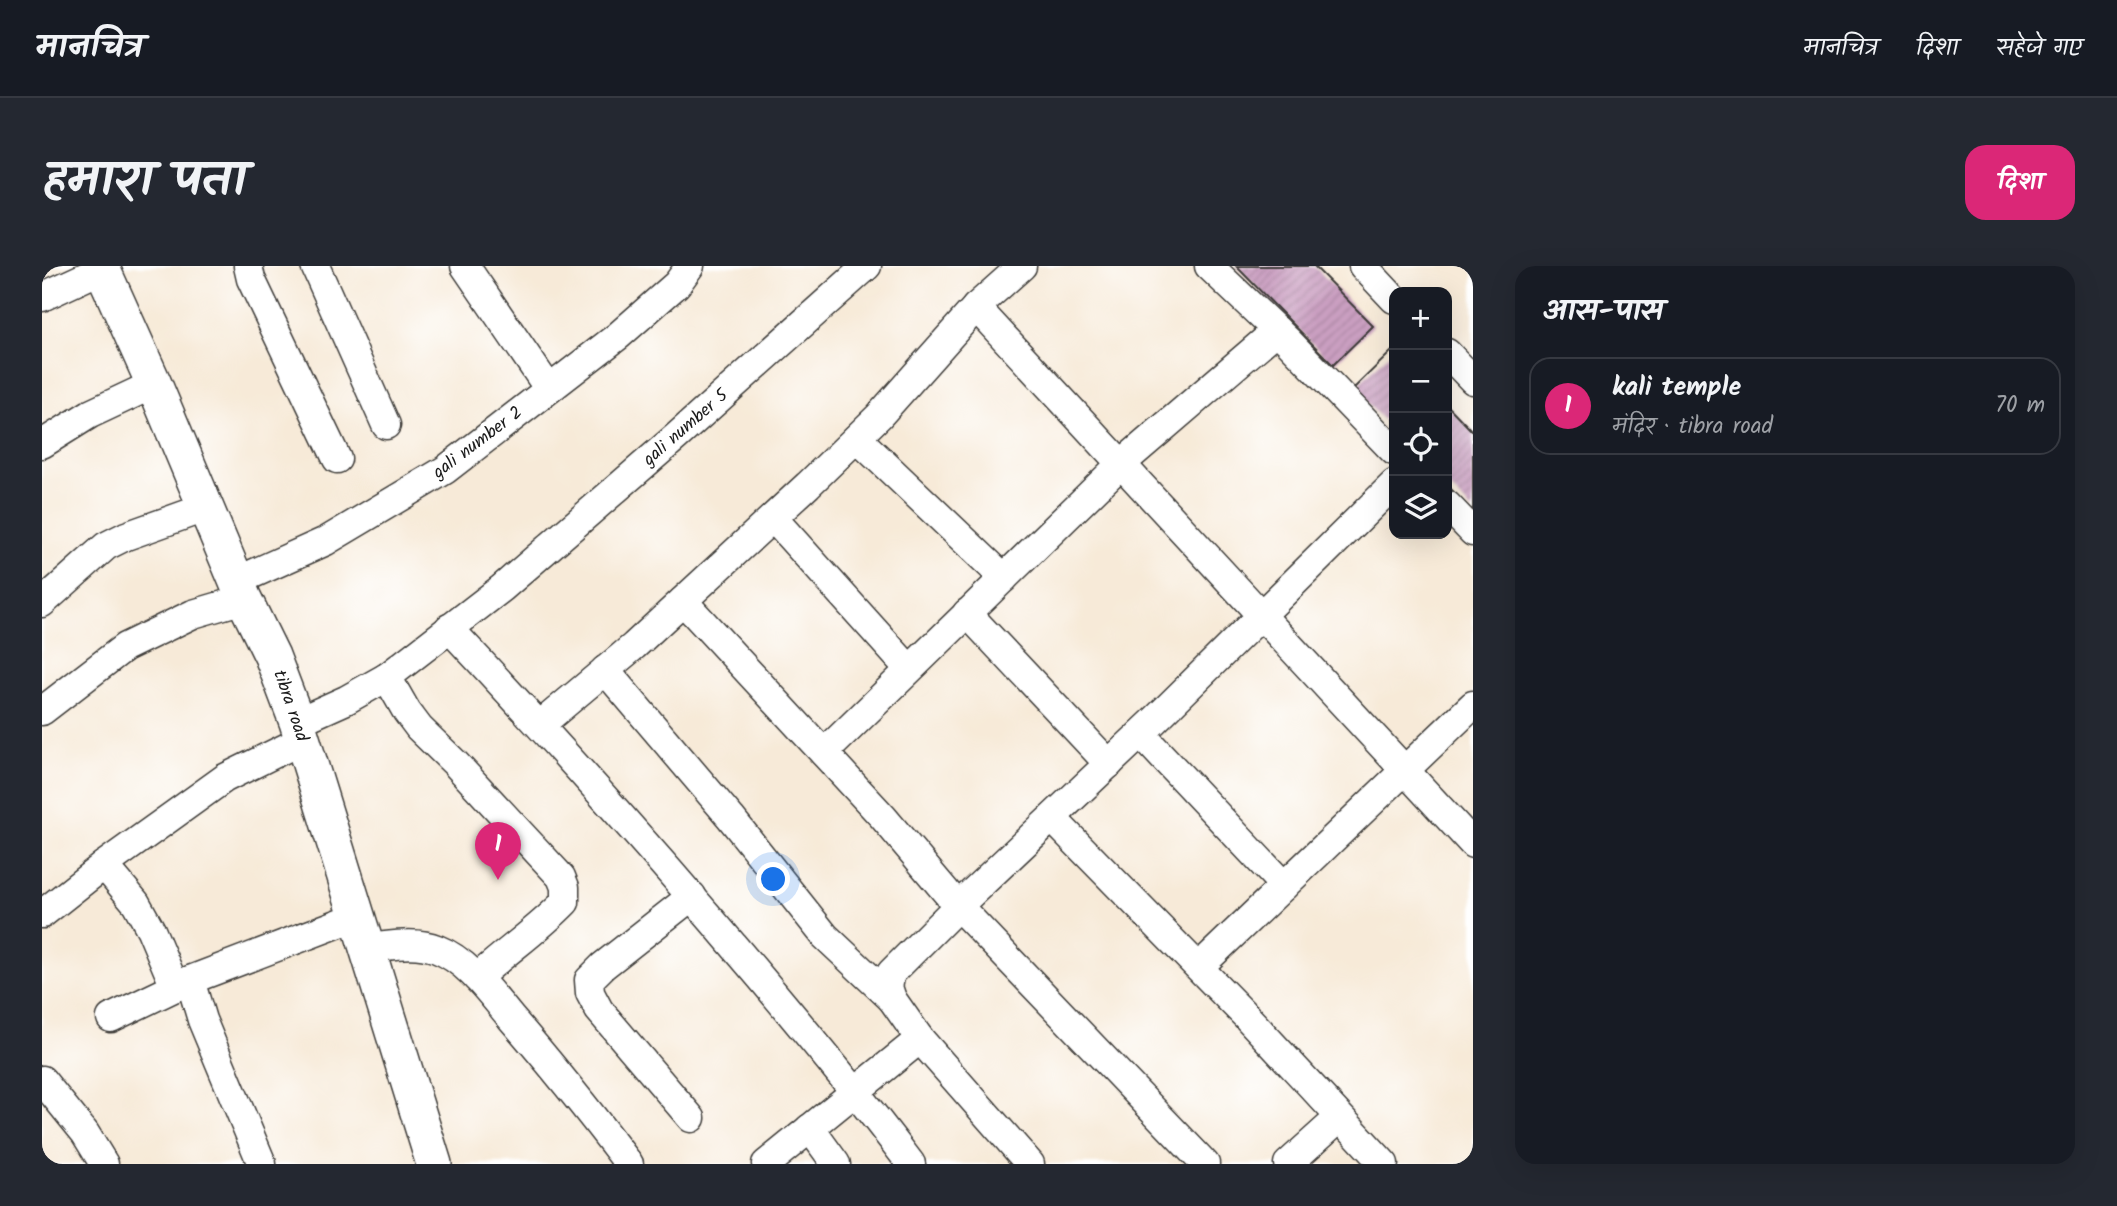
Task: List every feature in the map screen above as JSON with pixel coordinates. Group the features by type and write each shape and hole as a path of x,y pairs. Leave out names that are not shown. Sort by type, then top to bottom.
{"street":[{"path":"248,266 251,279 337,459"},
{"path":"315,266 386,425"},
{"path":"465,266 549,389"},
{"name":"gali number 2","path":"42,711 125,647 241,590 445,470 618,336 677,284 690,266"},
{"name":"gali number 5","path":"42,914 104,865 225,778 346,700 387,677 502,588 867,266"},
{"path":"540,725 683,601 857,438 976,307 1021,266"},
{"path":"1209,266 1277,330 1389,446"},
{"path":"1363,266 1389,294"},
{"path":"42,297 101,267"},
{"name":"tibra road","path":"101,267 272,656 299,731 434,1164"},
{"path":"976,307 1473,844"},
{"path":"824,753 1121,464 1277,330"},
{"path":"1452,358 1473,380"},
{"path":"42,444 90,414 154,384"},
{"path":"857,438 1004,578"},
{"path":"892,999 888,987 891,973 958,906 1141,734 1389,489"},
{"path":"42,603 106,546 126,536 207,507"},
{"path":"1452,510 1473,532"},
{"path":"773,518 909,669"},
{"path":"683,601 883,817 958,906 1205,1164"},
{"path":"967,613 1110,764"},
{"path":"449,628 540,725 692,896 856,1091 911,1164"},
{"path":"605,670 731,817 825,936 892,999 920,1039 1030,1164"},
{"path":"387,677 419,728 561,877 565,887 565,902 548,920 477,978"},
{"path":"1199,967 1473,705"},
{"path":"1141,734 1284,886"},
{"path":"1053,818 1199,967 1384,1164"},
{"path":"104,865 136,903 183,983 202,1020 259,1163"},
{"path":"691,1118 599,1010 590,993 589,980 692,896"},
{"path":"111,1018 183,983 363,932 437,949 456,960 477,978 555,1069 629,1164"},
{"path":"766,1164 920,1039"},
{"path":"42,1080 85,1133 104,1164"},
{"path":"1288,1164 1339,1118"},
{"path":"810,1128 836,1164"}],"building":[{"path":"1236,266 1314,266 1373,326 1333,365"},
{"path":"1389,354 1389,426 1353,389"},
{"path":"1452,410 1473,432 1473,512 1452,490"}],"place":[{"name":"kali temple","path":"498,880"}]}
